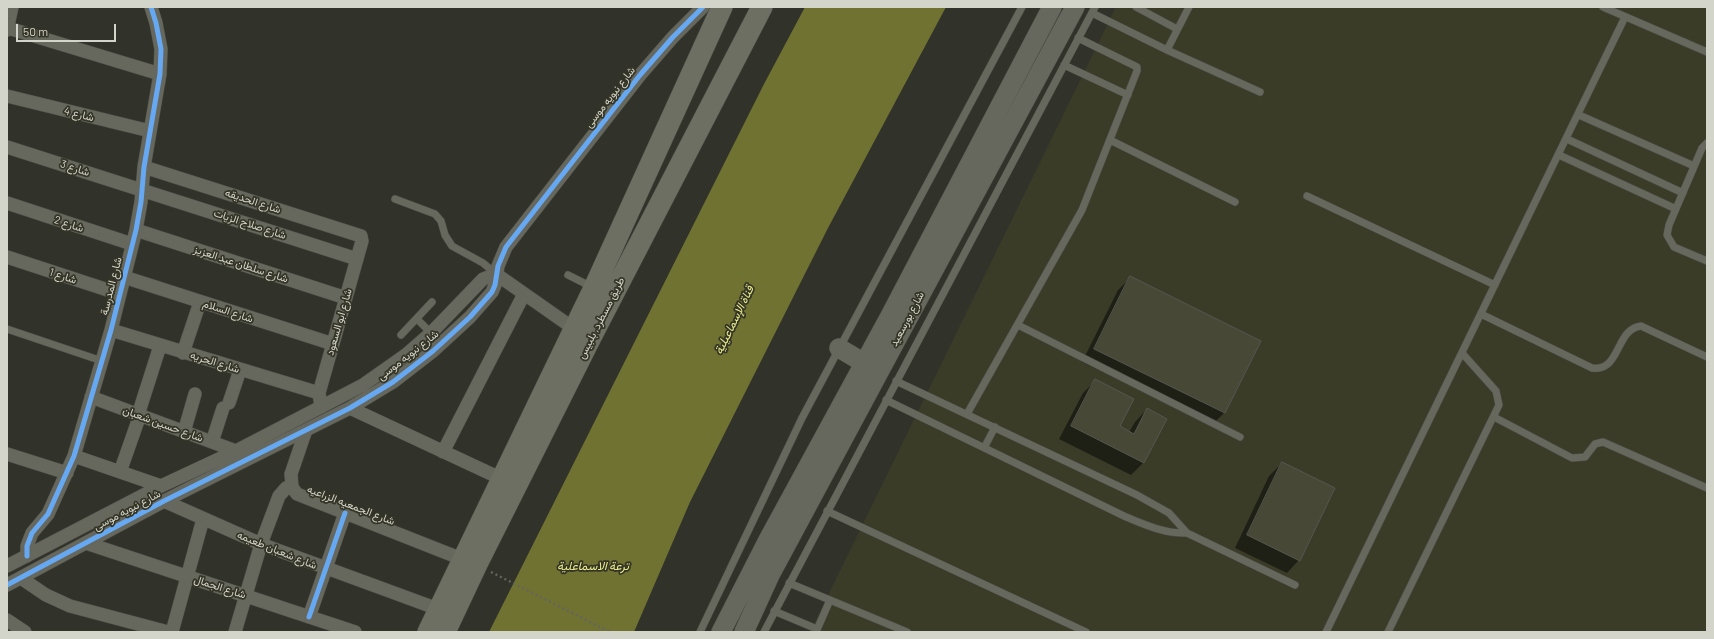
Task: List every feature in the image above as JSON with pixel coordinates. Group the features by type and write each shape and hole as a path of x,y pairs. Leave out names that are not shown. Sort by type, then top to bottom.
{"main road":[{"name":"طريق مسطرد, بلبيس","path":"428,632 594,288 722,7"},
{"name":"طريق مسطرد, بلبيس","path":"445,632 477,564 591,337 762,7"},
{"name":"شارع بورسعيد","path":"721,632 768,540 864,363 1052,7"},
{"name":"شارع بورسعيد","path":"744,632 770,575 1087,9"},
{"path":"839,348 864,363"}],"street":[{"path":"12,7 7,29 160,74"},
{"name":"شارع المدرسة","path":"27,556 27,546 32,533 48,514 74,456 111,330 136,230 144,167 160,74 161,49 151,7"},
{"name":"شارع نبويه موسى","path":"7,585 164,501 350,408 393,382 433,351 470,318 492,292 495,285 496,274 501,256 510,241 640,75 673,37 703,7"},
{"name":"شارع 4","path":"7,96 150,131"},
{"name":"شارع 3","path":"7,147 142,190"},
{"name":"شارع الحديقه","path":"144,167 361,236"},
{"name":"شارع صلاح الزيات","path":"142,190 357,259"},
{"name":"شارع 2","path":"7,203 132,244"},
{"name":"شارع سلطان عبد العزيز","path":"136,230 346,298"},
{"name":"شارع ابو السعود","path":"321,407 319,393 362,241 361,236"},
{"name":"شارع 1","path":"7,258 120,294"},
{"path":"496,274 574,328"},
{"name":"شارع نبويه موسى","path":"7,566 161,486 236,451 363,385 407,354 431,333 483,279 496,274"},
{"name":"شارع السلام","path":"124,276 200,302 333,344"},
{"path":"443,452 524,294"},
{"path":"183,353 200,302"},
{"name":"شارع الحريه","path":"111,330 319,393"},
{"path":"120,472 160,346"},
{"path":"212,442 240,370"},
{"path":"184,432 195,394"},
{"name":"شارع حسين شعبان","path":"91,397 236,451"},
{"path":"350,408 502,479"},
{"name":"شارع الجمعيه الزراعيه","path":"306,430 291,474 292,487 297,494 462,559"},
{"path":"7,454 67,473"},
{"path":"74,456 161,486"},
{"path":"235,632 261,544 279,496 286,488 292,487"},
{"name":"شارع شعبان طعيمه","path":"164,501 261,544 438,609"},
{"path":"309,617 345,513"},
{"path":"172,632 186,576 203,519"},
{"name":"شارع الجمال","path":"86,543 309,617 334,629 355,632"},
{"path":"21,578 46,595 70,606 168,632"},
{"path":"7,620 25,632"}],"lane":[{"path":"700,632 802,418 1022,7"},
{"path":"1136,7 1177,29"},
{"path":"1167,50 1189,7"},
{"path":"1603,7 1707,52"},
{"path":"764,632 1078,38 1087,9 1167,50 1260,92"},
{"path":"1326,632 1579,115 1625,17"},
{"path":"967,414 1082,210 1138,71 1137,67 1078,38"},
{"path":"1064,65 1128,95"},
{"path":"1579,115 1694,166"},
{"path":"1567,139 1683,193"},
{"path":"1110,140 1235,202"},
{"path":"1707,143 1702,148 1667,230 1669,240 1674,246 1707,261"},
{"path":"1559,155 1676,209"},
{"path":"1307,196 1495,285"},
{"path":"395,199 435,214 441,221 446,239 452,246 483,263 496,274"},
{"path":"568,275 594,288"},
{"path":"401,335 432,302"},
{"path":"1481,314 1592,368 1602,368 1610,363 1627,332 1636,326 1641,326 1707,357"},
{"path":"416,318 431,333"},
{"path":"1018,325 1240,437"},
{"path":"7,329 102,361"},
{"path":"1388,632 1499,405 1498,396 1462,353"},
{"path":"896,381 1153,503 1169,513 1187,533 1295,585"},
{"path":"886,400 1126,517 1160,530 1175,533 1187,533"},
{"path":"1494,417 1572,458 1585,457 1596,444 1603,442 1707,488"},
{"path":"984,448 995,427"},
{"path":"827,511 1086,632"},
{"path":"789,583 907,632"},
{"path":"774,611 816,631 830,600"}],"path":[{"path":"499,577 610,632"}],"shaded area":[{"path":"1116,7 1707,7 1707,632 810,632"}],"water":[{"name":"ترعة الاسماعلية","path":"805,7 946,7 828,228 690,502 634,632 489,632 764,84"}],"building":[{"path":"1130,276 1261,341 1225,413 1094,349"},
{"path":"1095,379 1134,399 1120,426 1134,434 1147,408 1167,419 1144,463 1071,426"},
{"path":"1282,462 1335,488 1300,561 1247,535"}],"cycle path":[{"path":"27,556 27,546 32,533 48,514 74,456 111,330 136,230 141,202 144,167 160,74 161,49 151,7"},
{"path":"7,585 164,501 350,408 393,382 433,351 470,317 492,292 495,285 498,266 506,247 640,75 673,37 703,7"},
{"path":"309,617 345,513"}],"water label":[{"name":"قناة الإسماعيلية","path":"734,320"}]}
